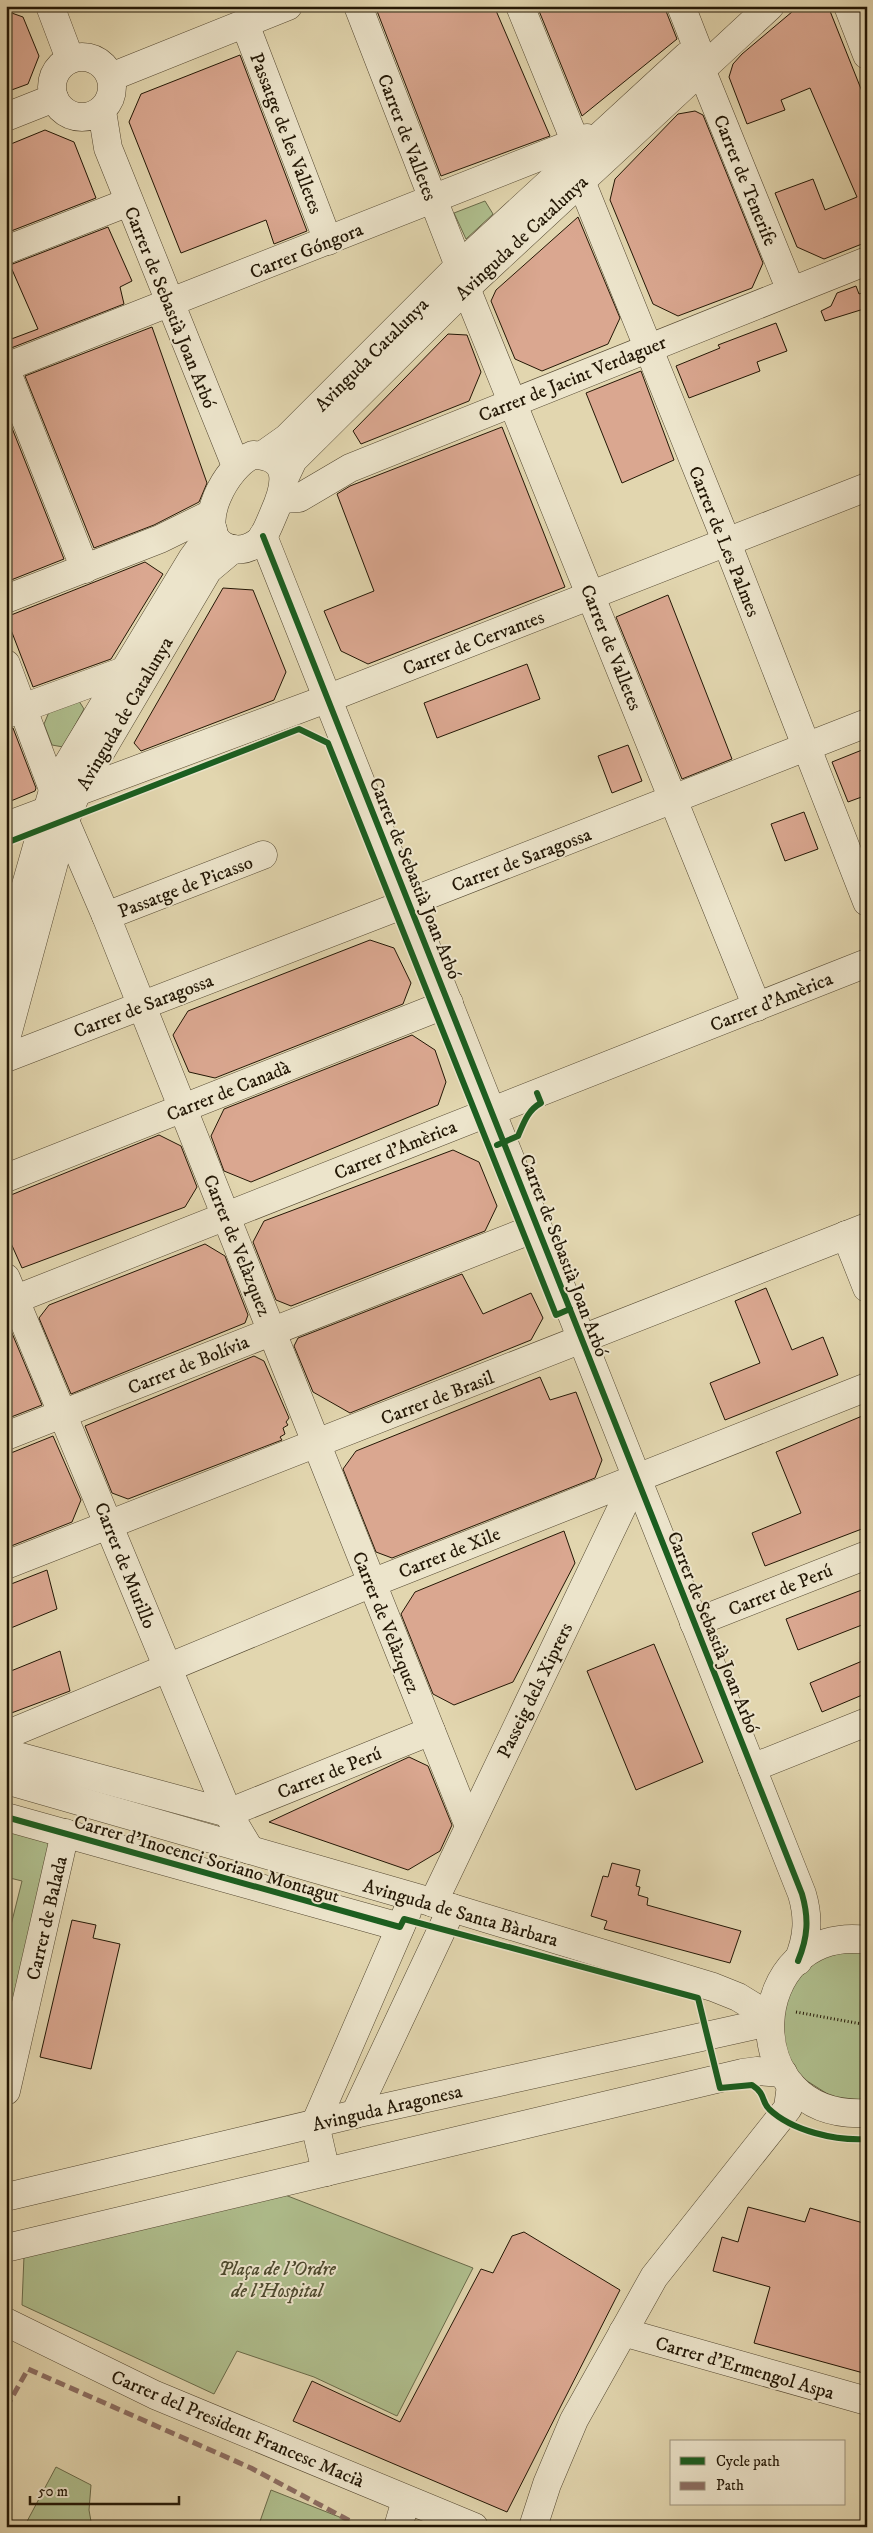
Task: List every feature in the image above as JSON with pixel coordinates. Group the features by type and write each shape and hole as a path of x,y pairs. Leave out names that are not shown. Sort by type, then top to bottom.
{"street":[{"path":"50,6 70,59"},
{"path":"111,76 288,6"},
{"name":"Carrer de Valletes","path":"358,6 462,277 757,1006"},
{"path":"520,6 577,148"},
{"name":"Carrer de Tenerife","path":"681,6 699,58 791,291"},
{"path":"699,58 742,6"},
{"name":"Avinguda de Catalunya","path":"282,489 293,460 462,277 581,181 699,58 770,6"},
{"path":"848,6 867,55"},
{"name":"Passatge de les Valletes","path":"245,24 328,241"},
{"path":"90,57 106,68 111,76 112,95 89,114 63,110 54,98 52,80 62,64 70,59 90,57"},
{"name":"Carrer Góngora","path":"6,369 432,200 577,148 604,131 699,58"},
{"path":"6,117 54,98"},
{"name":"Carrer de Sebastià Joan Arbó","path":"89,114 108,148 236,466"},
{"name":"Avinguda Catalunya","path":"264,456 287,438 462,277 577,148"},
{"name":"Carrer de Les Palmes","path":"581,181 727,543 867,902"},
{"path":"6,250 130,202"},
{"name":"Carrer de Jacint Verdaguer","path":"282,489 299,498 350,468 867,261"},
{"path":"6,369 85,568"},
{"path":"7,951 60,803 124,671 192,559 212,522 218,496 236,466 244,458 264,456 276,460 282,468 282,489 263,536 258,542 243,550 223,545 215,537 212,522"},
{"name":"Carrer de Cervantes","path":"6,826 60,803 867,487"},
{"path":"6,600 160,539 212,522"},
{"name":"Carrer de Sebastià Joan Arbó","path":"263,536 410,902 636,1478 802,1894 807,1910 807,1934 798,1960"},
{"name":"Avinguda de Catalunya","path":"6,1039 60,803 208,570 233,549"},
{"name":"Carrer de Velàzquez","path":"6,664 15,711 60,803 469,1826"},
{"path":"15,711 124,671"},
{"name":"Carrer de Saragossa","path":"6,1058 867,723"},
{"name":"Passatge de Picasso","path":"106,916 263,855"},
{"name":"Carrer d'Amèrica","path":"9,1293 226,1216 867,963"},
{"name":"Carrer de Canadà","path":"6,1178 449,1003"},
{"name":"Carrer de Bolívia","path":"6,1436 538,1227"},
{"path":"856,1231 867,1288"},
{"name":"Carrer de Brasil","path":"6,1565 856,1231"},
{"name":"Carrer de Murillo","path":"9,1293 63,1413 228,1813 250,1850"},
{"name":"Carrer de Xile","path":"6,1735 372,1583 867,1387"},
{"name":"Passeig dels Xiprers","path":"355,2114 433,1903 636,1478"},
{"name":"Carrer de Perú","path":"694,1623 867,1555"},
{"path":"752,1768 867,1722"},
{"name":"Carrer de Perú","path":"228,1813 430,1731"},
{"path":"6,1753 228,1813"},
{"name":"Avinguda de Santa Bàrbara","path":"6,1780 433,1903 713,1987 738,1998 769,2019"},
{"name":"Carrer d'Inocenci Soriano Montagut","path":"6,1817 400,1928"},
{"name":"Carrer de Balada","path":"6,2091 65,1833"},
{"path":"241,1883 250,1850"},
{"name":"Carrer de Sebastià Joan Arbó","path":"802,1894 822,1921 859,1940"},
{"name":"Passeig dels Xiprers","path":"315,2124 400,1928 433,1903"},
{"path":"820,2106 787,2079 771,2047 769,2019 779,1985 798,1960 823,1946 859,1940"},
{"name":"Avinguda de Santa Bàrbara","path":"713,1987 739,1990 779,1985"},
{"name":"Avinguda Aragonesa","path":"6,2197 355,2114 769,2019"},
{"path":"6,2248 742,2073 757,2071 787,2079"},
{"path":"742,2073 755,2077 766,2084 778,2106 779,2119"},
{"path":"533,2527 547,2484 574,2420 622,2332 654,2277 788,2108 787,2079"},
{"path":"779,2119 791,2111 805,2106 820,2106 843,2112 867,2112"},
{"path":"315,2124 326,2172"},
{"name":"Carrer del President Francesc Macià","path":"6,2322 155,2395 474,2527"},
{"name":"Carrer d'Ermengol Aspa","path":"622,2332 867,2402"},
{"path":"398,2527 406,2500"}],"green space":[{"path":"485,201 493,214 466,239 454,213"},
{"path":"79,701 84,709 63,747 52,745 44,724 49,712"},
{"path":"6,1821 59,1835 6,2052 6,1945 22,1881 6,1877"},
{"path":"867,1948 867,2101 837,2100 796,2074 779,2035 782,2000 814,1959"},
{"name":"Plaça de l'Ordre de l'Hospital","path":"280,2193 473,2268 397,2416 314,2377 237,2351 214,2394 22,2305 24,2256"},
{"path":"56,2467 91,2485 89,2510 92,2527 24,2527"},
{"path":"271,2490 352,2522 364,2527 258,2527"}],"building":[{"path":"378,6 494,6 550,136 441,176 377,11"},
{"path":"537,6 664,6 677,39 582,116"},
{"path":"799,6 828,6 867,104 867,242 824,259 797,247 775,193 813,179 825,210 857,197 810,88 781,100 785,110 747,124 729,77 733,64 742,54"},
{"path":"6,11 23,17 39,56 28,84 6,92"},
{"path":"240,55 307,231 274,244 266,220 181,253 129,122 141,94"},
{"path":"695,111 703,115 763,263 752,288 678,316 653,304 610,200 615,179 678,114"},
{"path":"45,130 74,142 96,198 6,233 6,146"},
{"path":"578,217 620,318 608,344 542,371 515,359 491,301 496,290"},
{"path":"108,227 132,281 120,287 124,304 6,350 6,341 38,329 10,265"},
{"path":"856,286 859,294 867,291 867,308 825,321 821,311 831,306 837,293"},
{"path":"776,323 787,351 757,362 760,371 689,398 676,366 720,348 718,345"},
{"path":"152,327 207,483 199,502 154,525 94,548 25,376"},
{"path":"448,334 467,335 481,372 469,401 361,444 353,431"},
{"path":"641,371 674,460 622,483 586,393"},
{"path":"6,413 64,559 6,582"},
{"path":"502,427 565,587 368,664 341,651 324,611 374,591 337,494 350,486"},
{"path":"145,562 163,574 111,659 33,687 6,617"},
{"path":"223,588 253,590 286,672 274,700 141,751 134,743"},
{"path":"668,595 732,759 682,779 616,617"},
{"path":"527,664 540,699 437,738 424,703"},
{"path":"13,728 36,788 35,791 6,803 6,729"},
{"path":"628,745 642,781 612,793 598,756"},
{"path":"867,748 867,795 848,802 832,762"},
{"path":"804,812 818,849 785,861 771,824"},
{"path":"370,940 394,948 411,983 403,1004 215,1078 189,1072 173,1035 188,1011"},
{"path":"412,1035 435,1050 446,1082 438,1105 251,1182 224,1171 211,1136 224,1109"},
{"path":"159,1135 181,1146 197,1187 185,1207 22,1268 6,1232 6,1197"},
{"path":"453,1150 479,1162 497,1206 485,1231 291,1306 276,1300 253,1242 264,1221"},
{"path":"205,1244 225,1256 248,1315 245,1323 71,1394 39,1318 49,1305"},
{"path":"462,1274 483,1314 531,1293 543,1318 531,1340 350,1413 313,1392 294,1346 298,1338"},
{"path":"766,1288 792,1350 823,1337 838,1375 725,1420 710,1383 760,1363 735,1301"},
{"path":"6,1325 9,1326 42,1405 6,1419"},
{"path":"254,1356 264,1361 289,1418 286,1422 288,1425 283,1428 285,1434 280,1437 282,1440 128,1499 112,1493 85,1426"},
{"path":"540,1377 550,1400 576,1392 602,1460 595,1478 392,1558 376,1552 343,1469 356,1451"},
{"path":"867,1414 867,1527 765,1566 752,1533 801,1513 776,1452"},
{"path":"53,1436 81,1500 72,1522 6,1548 6,1455"},
{"path":"564,1531 575,1563 513,1682 454,1705 433,1694 401,1614 415,1592"},
{"path":"47,1570 57,1609 6,1630 6,1586"},
{"path":"867,1588 867,1623 798,1650 786,1619"},
{"path":"654,1644 703,1762 636,1790 587,1671"},
{"path":"60,1651 70,1691 6,1715 6,1673"},
{"path":"867,1659 867,1693 822,1712 810,1683"},
{"path":"409,1757 428,1766 452,1825 440,1851 408,1870 269,1822"},
{"path":"612,1863 640,1870 636,1886 640,1887 638,1895 648,1898 647,1905 741,1931 730,1963 604,1929 607,1921 591,1916 603,1876 608,1877"},
{"path":"72,1920 96,1925 93,1938 120,1944 91,2069 40,2057"},
{"path":"748,2207 805,2222 810,2208 867,2224 867,2374 754,2343 770,2287 713,2271 722,2237 738,2242"},
{"path":"524,2232 620,2290 507,2512 293,2421 312,2381 400,2422 481,2269 493,2273 512,2236"}],"marked path":[{"path":"6,2408 28,2369 251,2468 352,2522 352,2527"}],"cycle path":[{"path":"263,536 802,1894 806,1911 806,1936 798,1961"},
{"path":"6,843 299,729 328,743 556,1315 570,1309"},
{"path":"497,1145 518,1136 524,1121 541,1103 537,1093"},
{"path":"6,1817 400,1927 404,1919 698,1998 720,2088 752,2085 759,2091 769,2109 779,2117 802,2129 828,2136 867,2139"}]}
